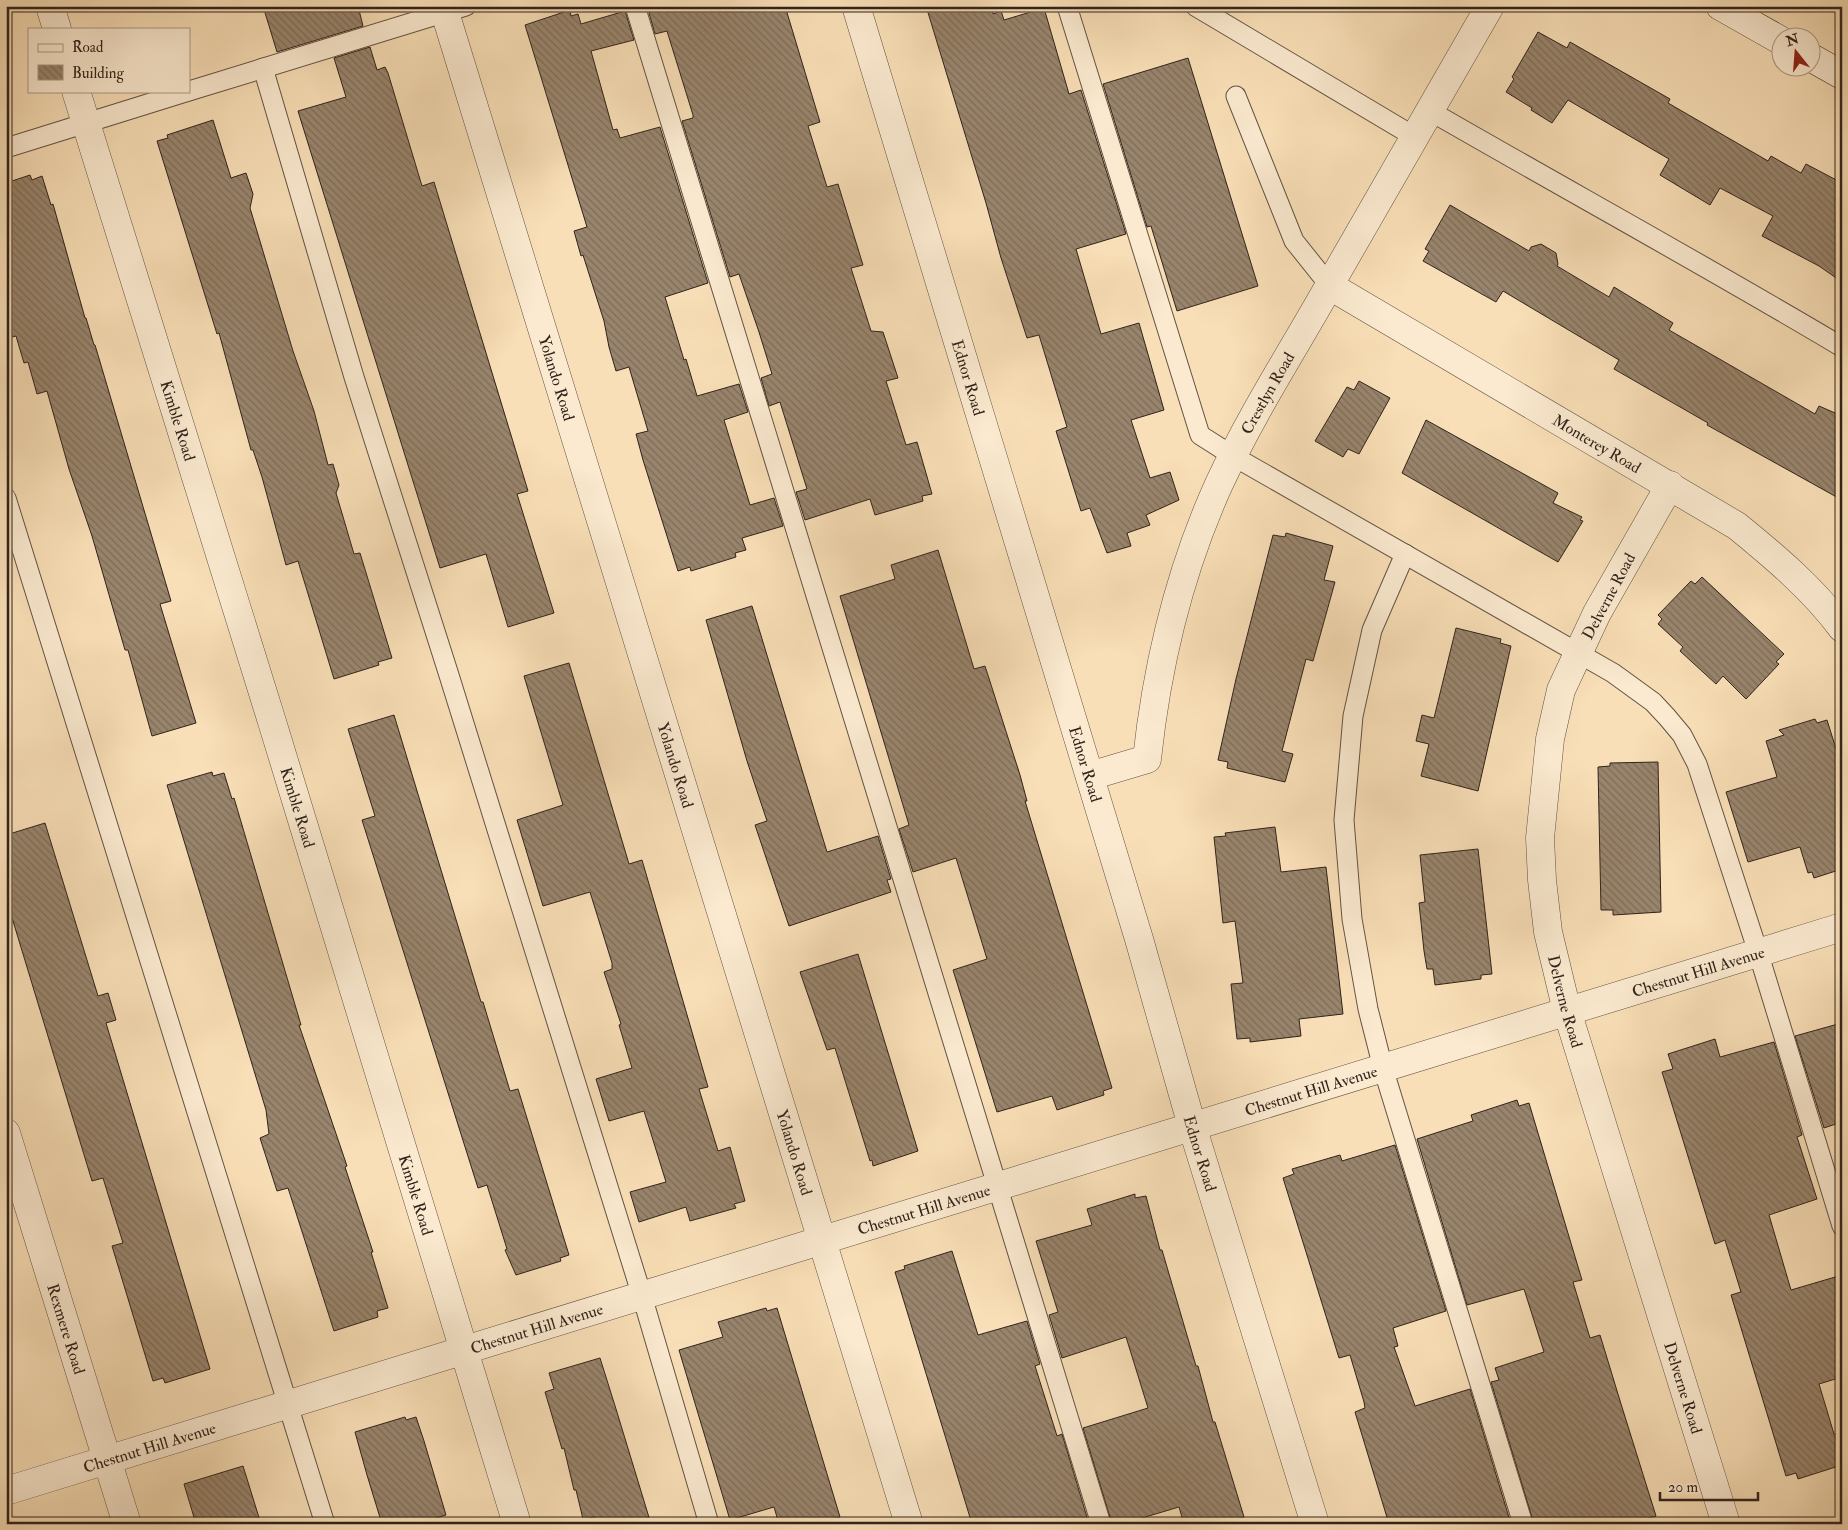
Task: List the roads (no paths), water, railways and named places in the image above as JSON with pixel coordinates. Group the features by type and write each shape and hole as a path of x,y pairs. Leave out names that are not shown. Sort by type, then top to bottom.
{"street":[{"path":"50,6 57,28"},
{"name":"Ednor Road","path":"856,6 1090,776 1192,1126 1315,1524"},
{"name":"Crestlyn Road","path":"1090,776 1147,759 1152,714 1176,606 1204,521 1233,456 1490,6"},
{"path":"1720,6 1770,34"},
{"name":"Yolando Road","path":"452,8 909,1524"},
{"path":"1820,63 1842,75"},
{"name":"Kimble Road","path":"76,92 273,725 517,1524"},
{"name":"Monterey Road","path":"1330,286 1738,526 1813,594 1842,628"},
{"name":"Delverne Road","path":"1670,485 1597,613 1561,690 1550,739 1540,838 1542,880 1548,932 1567,1011 1726,1524"},
{"name":"Chestnut Hill Avenue","path":"6,1492 1842,927"},
{"name":"Rexmere Road","path":"6,1133 127,1524"}],"lane":[{"path":"636,6 1101,1524"},
{"path":"1067,6 1200,435 1233,456 1613,674 1653,702 1682,736 1697,764 1758,952 1842,1226"},
{"path":"1195,6 1415,137"},
{"path":"190,91 452,8"},
{"path":"263,68 354,377 451,681 642,1296 709,1524"},
{"path":"6,148 186,92"},
{"path":"1236,96 1294,241 1330,286"},
{"path":"1430,111 1615,218 1744,289 1842,347"},
{"path":"6,498 325,1524"},
{"path":"1404,554 1372,630 1353,716 1344,820 1352,919 1368,1009 1383,1068 1524,1524"}]}
